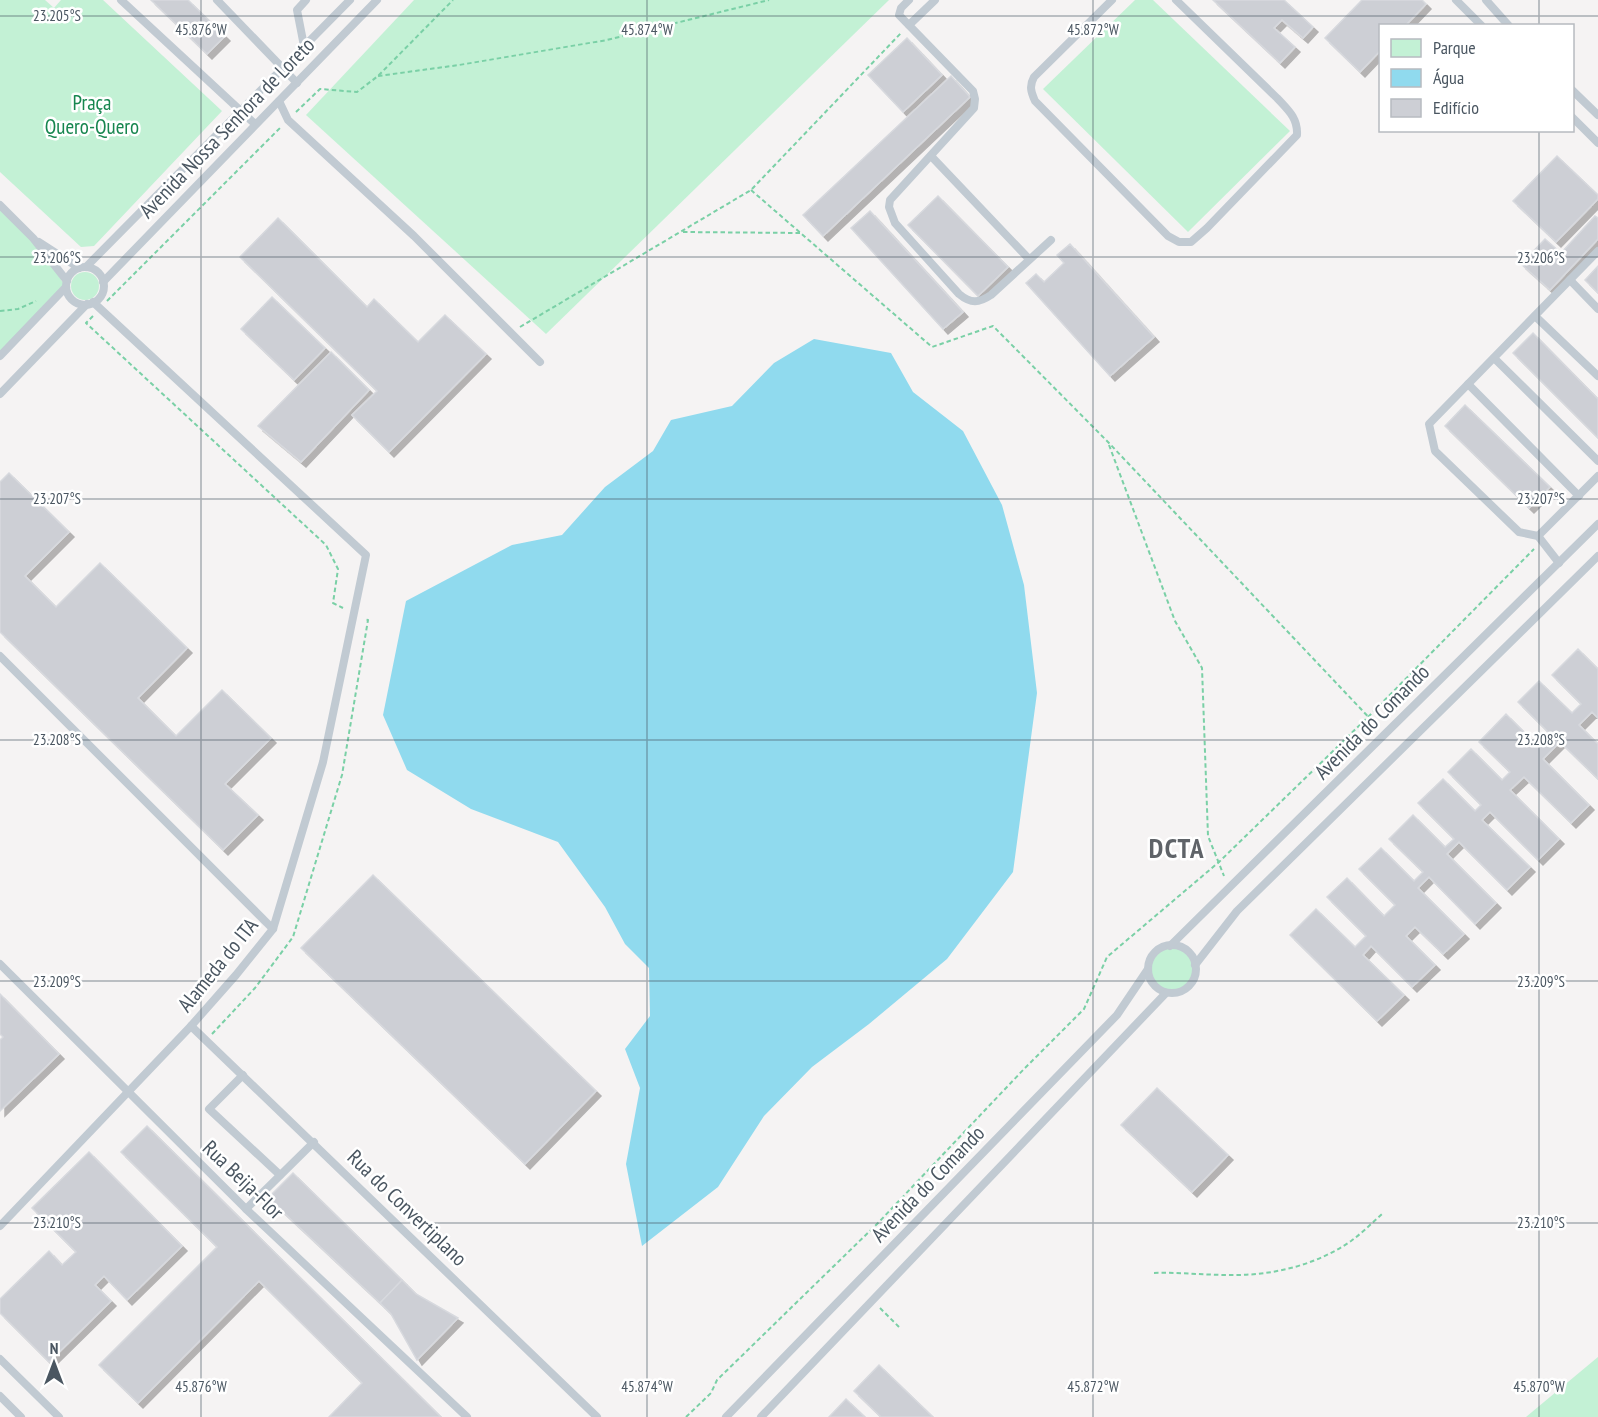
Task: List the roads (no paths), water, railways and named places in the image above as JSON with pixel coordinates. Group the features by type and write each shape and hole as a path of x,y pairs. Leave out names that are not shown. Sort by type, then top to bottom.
{"lane":[{"path":"121,0 255,124"},
{"path":"217,0 297,83"},
{"path":"304,46 297,10 306,0"},
{"name":"Avenida Nossa Senhora de Loreto","path":"82,267 351,0"},
{"name":"Avenida Nossa Senhora de Loreto","path":"103,282 377,0"},
{"path":"909,0 901,8 899,15 973,91 975,99 974,108 890,200 889,207 895,223 959,294 973,302 981,301 991,295 1051,240"},
{"path":"909,25 935,0"},
{"path":"1112,0 1034,77 1030,84 1032,94 1035,101 1168,236 1179,242 1191,242 1297,135 1298,125 1288,110 1176,0"},
{"path":"1456,0 1480,24"},
{"path":"1486,0 1507,24"},
{"path":"1574,92 1598,115"},
{"path":"279,101 288,120 414,236 540,362"},
{"path":"1574,119 1598,143"},
{"path":"931,156 1029,259"},
{"path":"0,205 33,238 66,284 68,293 75,302 93,305"},
{"path":"0,394 93,305 101,294 103,282 98,272 82,267 33,238"},
{"path":"1559,563 1540,539 1519,532 1435,451 1429,424 1598,251"},
{"path":"0,356 66,284 69,275 82,267"},
{"path":"1570,280 1598,309"},
{"name":"Alameda do ITA","path":"0,1226 191,1026 273,928 323,762 366,555 93,305"},
{"path":"1535,316 1598,376"},
{"path":"1494,358 1598,461"},
{"path":"1468,384 1580,496"},
{"path":"1540,539 1598,476"},
{"name":"Avenida do Comando","path":"1170,946 1598,524"},
{"name":"Avenida do Comando","path":"1195,965 1237,911 1598,556"},
{"path":"0,656 273,928"},
{"path":"1170,946 1183,948 1193,958 1195,965 1196,972 1191,984 1180,992 1166,993 1153,984 1148,969 1152,956 1163,947 1170,946"},
{"name":"Rua Beija-Flor","path":"0,964 246,1209 467,1417"},
{"name":"Avenida do Comando","path":"726,1417 1117,1015 1148,969"},
{"name":"Avenida do Comando","path":"761,1417 1166,993"},
{"name":"Rua do Convertiplano","path":"191,1026 597,1417"},
{"path":"243,1075 209,1109 280,1175"},
{"path":"246,1209 314,1142"},
{"path":"0,1359 59,1417"},
{"path":"0,1396 21,1417"}],"water":[{"path":"814,339 891,353 913,392 963,431 1002,505 1024,585 1037,693 1013,872 947,959 869,1024 812,1067 764,1116 718,1187 642,1246 626,1164 640,1088 625,1049 650,1016 649,968 625,944 605,907 558,842 471,809 407,770 383,715 406,601 512,545 562,535 605,487 653,451 671,420 732,406 774,363"}],"district":[{"name":"DCTA","path":"1177,849"}],"park label":[{"name":"Praça Quero-Quero","path":"92,115"}]}
